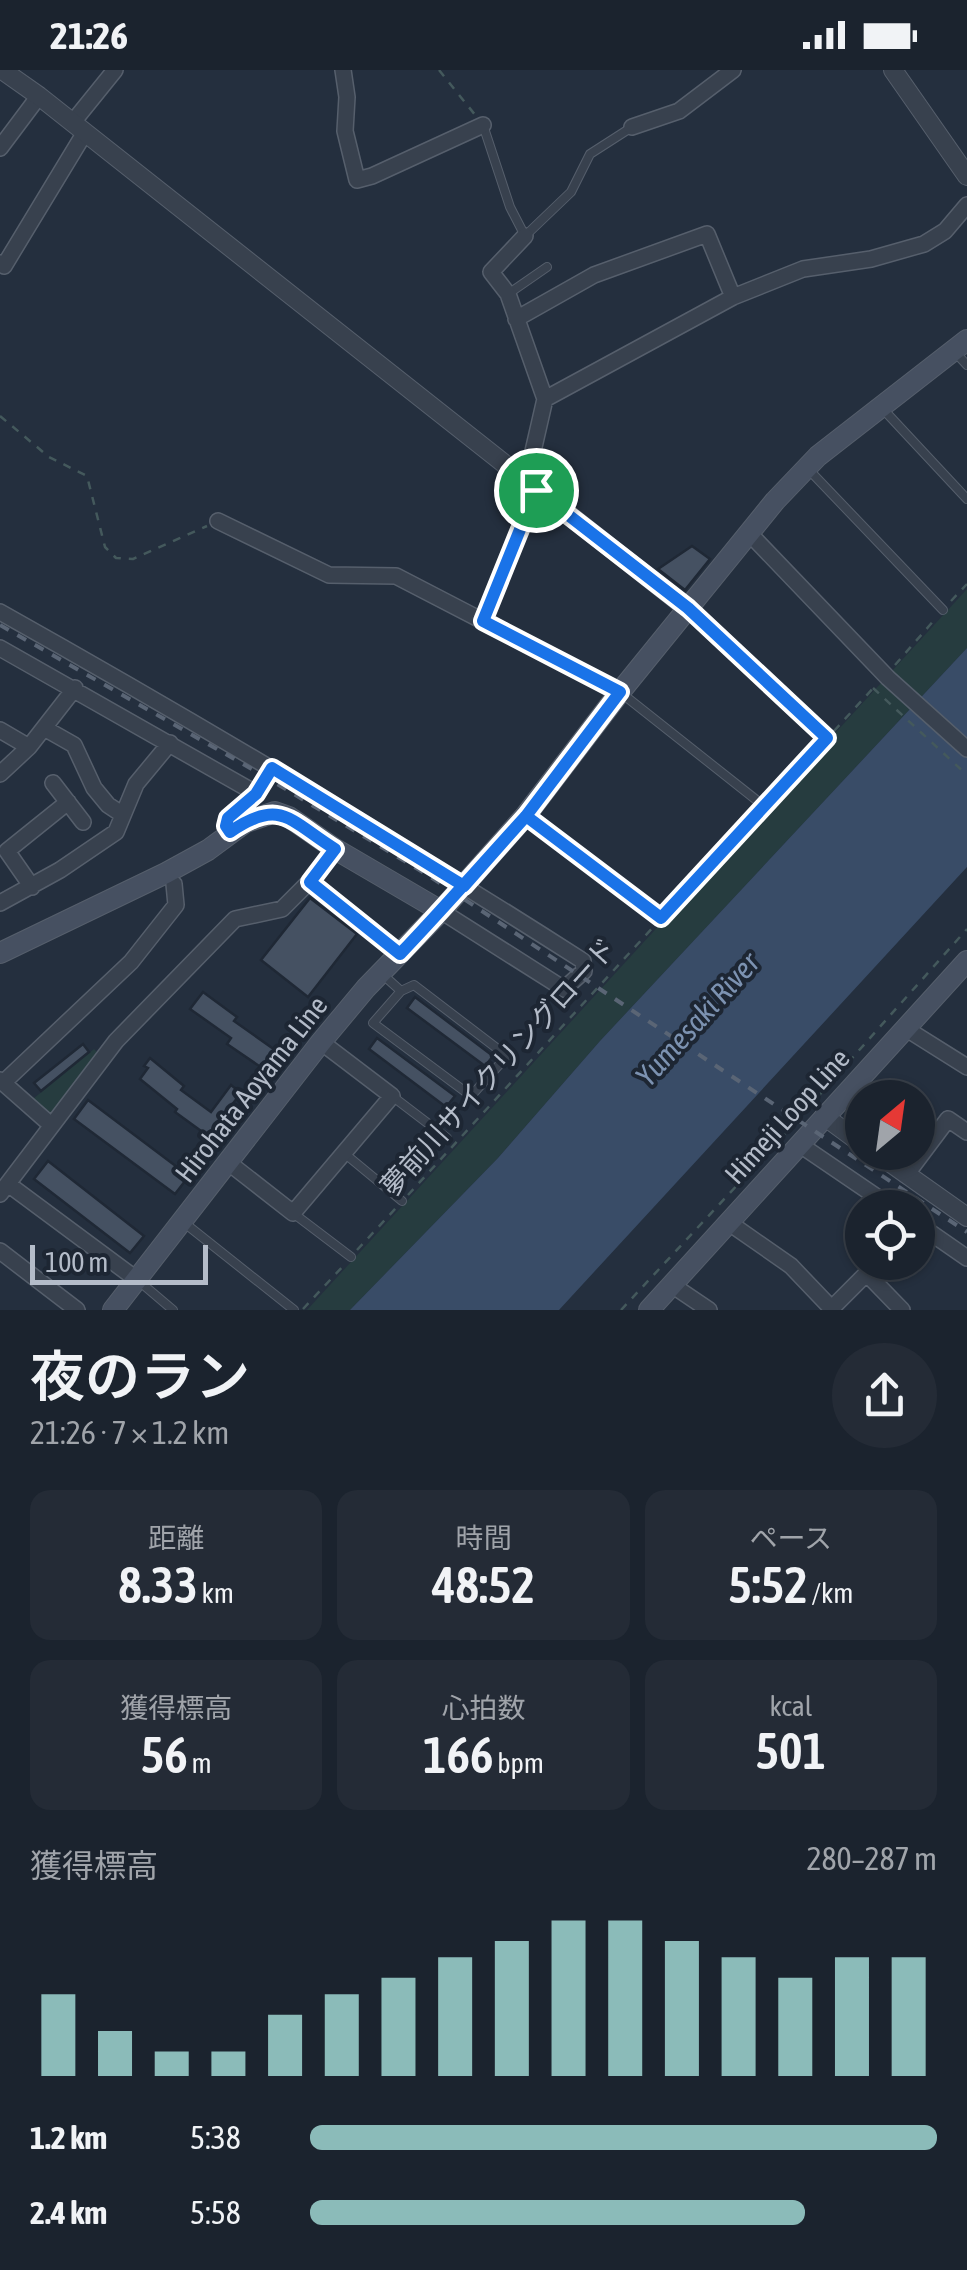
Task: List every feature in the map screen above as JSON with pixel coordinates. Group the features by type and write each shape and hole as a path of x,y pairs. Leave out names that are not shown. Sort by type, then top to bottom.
{"main road":[{"name":"Hirohata Aoyama Line","path":"113,1310 322,1042 526,816 749,533 807,468 882,408 963,352"},
{"path":"0,953 208,850 262,814 276,812 442,911"},
{"path":"0,968 174,884 265,823 296,824"},
{"name":"Himeji Loop Line","path":"650,1310 967,961"}],"street":[{"path":"2,70 688,608"},
{"path":"0,263 4,266 115,70"},
{"path":"343,70 346,131 357,180 483,125"},
{"path":"632,127 679,110 733,70"},
{"path":"894,70 967,176"},
{"path":"0,148 40,96"},
{"path":"545,399 733,297 804,269 870,259 924,244 945,231 967,204"},
{"path":"516,319 594,276 708,234 733,297"},
{"path":"483,621 528,484 545,399 508,294 492,272 525,236"},
{"path":"218,521 329,576 396,576 620,692"},
{"path":"749,533 887,676 967,749"},
{"path":"0,612 272,768 583,961 584,970 564,989 442,911"},
{"path":"0,648 256,794"},
{"path":"0,774 29,747 75,688"},
{"path":"44,728 74,745 94,788 123,815"},
{"path":"0,730 29,747"},
{"path":"0,904 116,832 136,784 170,743"},
{"path":"230,832 226,826 228,818 256,794 272,768"},
{"path":"53,783 83,822"},
{"path":"32,887 7,851 68,802"},
{"path":"136,1279 4,1189 116,1042 235,919 282,909 310,882 335,849"},
{"path":"310,882 400,954"},
{"path":"52,1125 2,1081 131,962 176,905 174,884"},
{"path":"906,1028 967,1066"},
{"path":"228,1163 293,1213 392,1096 322,1042"},
{"path":"824,1116 845,1131"},
{"path":"906,1175 948,1120 967,1132"},
{"path":"799,1144 867,1190"},
{"path":"899,1170 967,1217"},
{"path":"728,1222 791,1266 831,1309 861,1280"},
{"path":"935,1236 967,1258"},
{"path":"0,1250 77,1310"},
{"path":"881,1280 902,1310"},
{"path":"672,1285 709,1310"}],"lane":[{"path":"483,125 510,208 525,236 572,192 590,154 632,127"},
{"path":"508,294 547,267"},
{"path":"882,408 967,498"},
{"path":"807,468 943,610"},
{"path":"688,608 827,738"},
{"path":"620,692 764,806"},
{"path":"526,816 661,918"},
{"path":"381,973 400,991"},
{"path":"414,985 507,1056 471,1096 373,1024 400,991 414,985"},
{"path":"392,1096 447,1138"},
{"path":"344,1153 402,1201"},
{"path":"293,1213 351,1257"},
{"path":"182,1221 294,1310"},
{"path":"136,1279 173,1310"}],"path":[{"path":"439,70 483,125"},
{"path":"0,416 49,456 86,476 105,546 116,558 133,558 173,544 218,521"},
{"name":"夢前川サイクリングロード","path":"302,1310 887,676 967,584"},
{"path":"873,688 967,775"},
{"path":"621,1310 967,929"}],"green space":[{"path":"967,589 967,648 600,1041 498,1158 350,1310 307,1310"},
{"path":"94,1049 97,1052 48,1118 28,1103"}],"water":[{"name":"Yumesaki River","path":"967,648 967,867 559,1310 350,1310 498,1158 600,1041"}],"building":[{"path":"692,546 710,559 685,590 658,569"},
{"path":"310,898 357,934 308,997 261,960"},
{"path":"203,992 237,1017 234,1021 275,1050 262,1068 227,1044 231,1038 190,1009"},
{"path":"415,997 493,1056 485,1066 407,1008"},
{"path":"377,1038 455,1096 446,1107 369,1049"},
{"path":"83,1044 89,1052 41,1091 34,1083"},
{"path":"150,1058 184,1086 181,1090 211,1112 231,1085 241,1093 221,1119 225,1122 219,1129 216,1126 208,1136 140,1079"},
{"path":"88,1100 189,1176 175,1194 74,1119"},
{"path":"48,1161 144,1236 130,1253 34,1179"}],"railway":[{"path":"0,625 426,874 967,1232"}],"route":[{"path":"536,490 483,621 620,692 526,816 464,886 272,768 256,794 228,818 226,826 230,832 262,814 276,812 335,849 310,882 400,954 442,911 526,816 661,918 827,738 688,608 536,490"}]}
